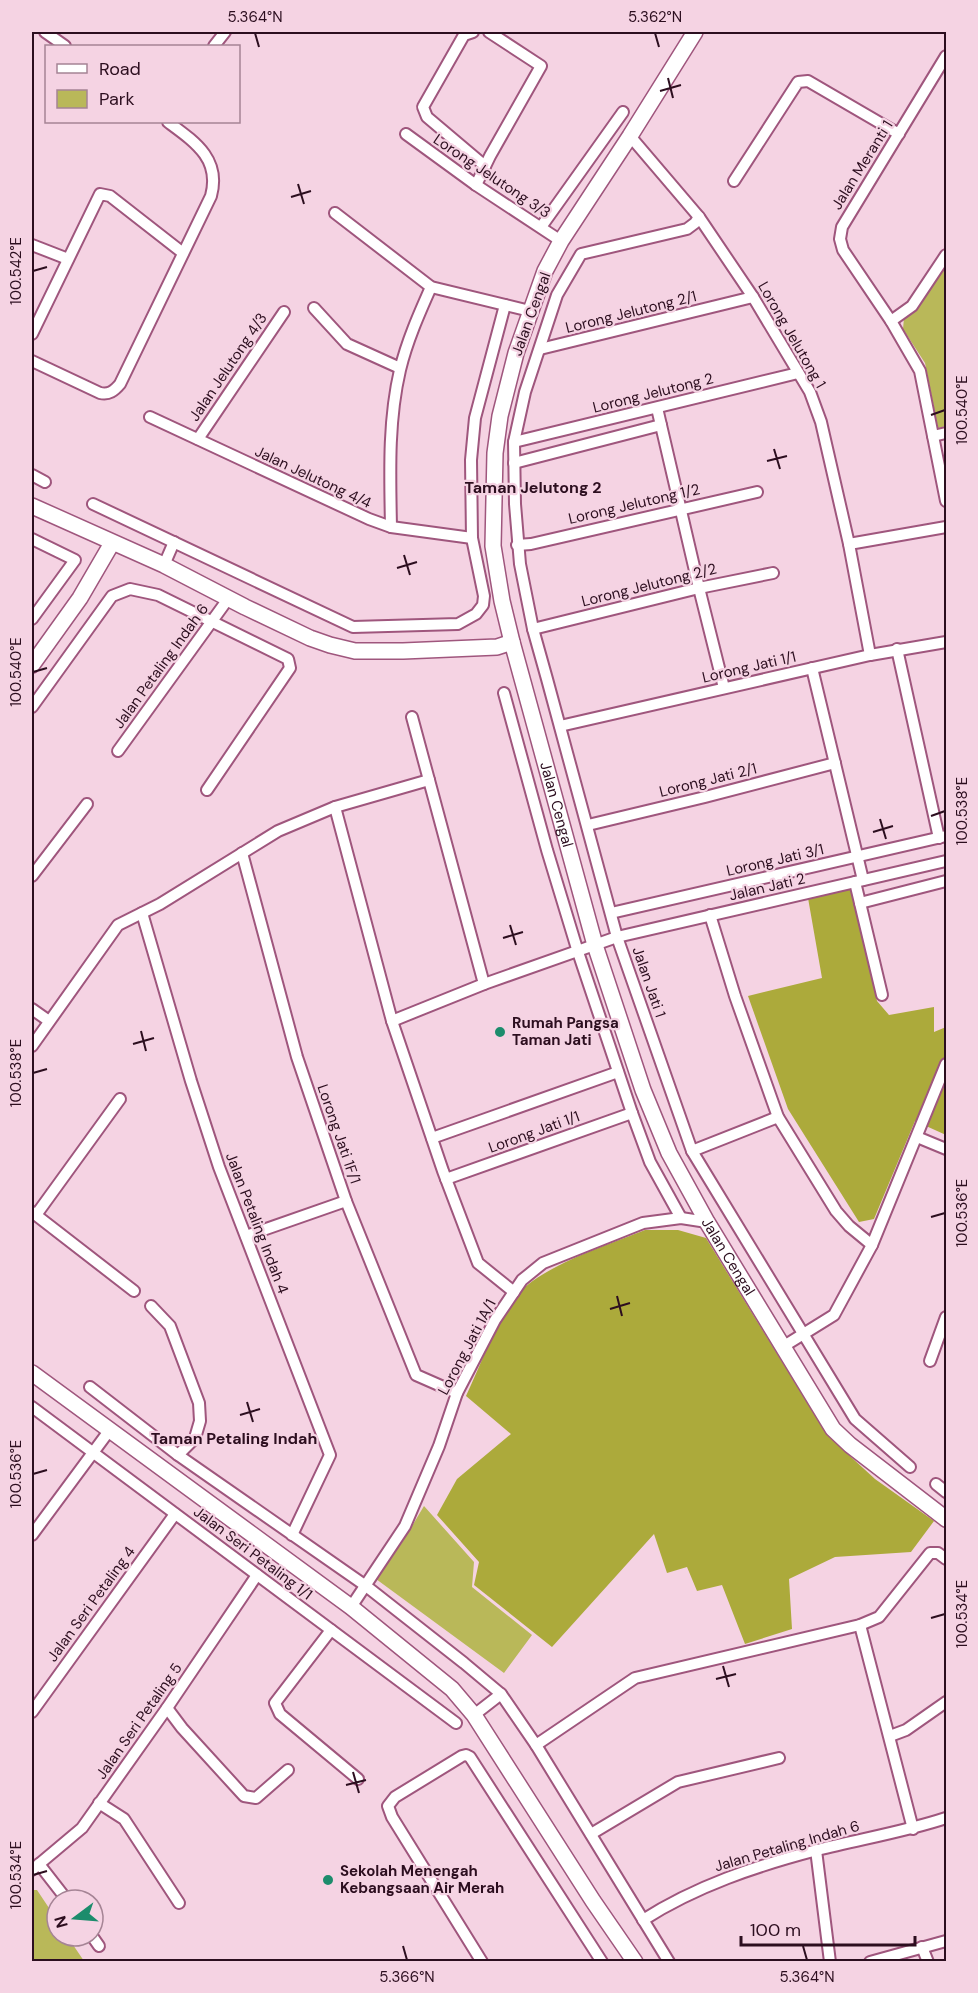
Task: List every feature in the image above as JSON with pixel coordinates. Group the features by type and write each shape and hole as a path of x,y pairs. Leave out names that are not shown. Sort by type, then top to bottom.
{"street":[{"path":"45,32 64,45"},
{"path":"215,45 225,32"},
{"path":"473,32 464,35 423,106 427,117 486,165"},
{"path":"476,185 540,66 489,32"},
{"name":"Jalan Cengal","path":"695,32 561,241 545,271 530,311 508,381 495,453 493,546 502,601 595,945 643,1089 669,1153 707,1222 833,1429 850,1446 946,1519"},
{"name":"Jalan Meranti 1","path":"946,56 842,227 840,239 843,250 891,321 920,371 946,501"},
{"path":"734,181 798,82 808,81 899,134"},
{"path":"541,227 623,112"},
{"path":"32,361 106,395 120,384 213,189 209,159 196,143 169,123"},
{"name":"Lorong Jelutong 3/3","path":"406,134 476,185 561,241"},
{"name":"Lorong Jelutong 1","path":"630,136 699,217 753,297 810,392 821,422 849,544 870,655"},
{"path":"32,334 100,194 110,196 183,253"},
{"path":"335,213 430,287 530,311"},
{"name":"Jalan Jati 1","path":"699,217 687,229 581,254 557,296 525,392 514,446 517,545 533,629 617,937 692,1151 855,1419 910,1467"},
{"path":"32,245 68,259"},
{"path":"891,321 912,306 946,255"},
{"path":"391,527 390,454 393,409 400,368 430,287"},
{"name":"Lorong Jelutong 2/1","path":"540,349 753,297"},
{"path":"93,504 353,627 458,624 476,614 483,606 484,596 472,538 471,460 475,418 505,305"},
{"path":"314,308 347,344 400,368"},
{"name":"Jalan Jelutong 4/3","path":"198,439 284,312"},
{"name":"Lorong Jelutong 2","path":"495,453 657,408 798,373"},
{"path":"657,408 724,688"},
{"name":"Jalan Jelutong 4/4","path":"150,417 338,506 391,527 472,538"},
{"path":"514,463 661,425"},
{"path":"933,436 946,433"},
{"path":"32,476 45,482"},
{"name":"Lorong Jelutong 1/2","path":"517,545 531,544 757,492"},
{"path":"32,506 164,565 228,599 310,638 330,645 355,651 403,651 497,646 512,642"},
{"path":"849,544 946,526"},
{"path":"32,539 75,560 32,619"},
{"path":"164,565 174,542"},
{"path":"32,665 80,598 112,543"},
{"name":"Lorong Jelutong 2/2","path":"533,629 699,588 773,573"},
{"path":"32,707 112,596 130,589 158,595 288,659 290,668 207,790"},
{"name":"Jalan Petaling Indah 6","path":"118,751 228,599"},
{"name":"Lorong Jati 1/1","path":"560,726 897,649 946,642"},
{"path":"897,649 943,837"},
{"path":"812,668 857,856 860,903 882,995"},
{"path":"504,693 547,850 618,1072 650,1162 681,1218"},
{"path":"412,717 484,984"},
{"name":"Lorong Jati 2/1","path":"588,825 835,763"},
{"path":"32,1046 118,925 142,913 278,831 335,807 429,780"},
{"path":"32,876 87,804"},
{"path":"335,807 392,1021 446,1179 478,1263 514,1292"},
{"name":"Lorong Jati 3/1","path":"611,913 943,837"},
{"name":"Lorong Jati 1F/1","path":"242,853 297,1057 346,1200 416,1375 457,1393"},
{"name":"Jalan Jati 2","path":"595,945 617,937 946,861"},
{"path":"860,903 946,881"},
{"name":"Jalan Petaling Indah 4","path":"142,913 191,1081 219,1167 330,1455 292,1535"},
{"path":"710,915 735,996 778,1116 836,1211 849,1226 872,1245"},
{"path":"392,1021 484,984 595,945"},
{"path":"32,1008 49,1021"},
{"path":"783,1347 834,1316 872,1245 946,1064"},
{"path":"432,1138 618,1072"},
{"path":"120,1099 34,1214 134,1291"},
{"name":"Lorong Jati 1/1","path":"446,1179 632,1113"},
{"path":"692,1151 778,1116"},
{"path":"917,1137 946,1149"},
{"path":"246,1236 346,1200"},
{"name":"Lorong Jati 1A/1","path":"351,1607 405,1526 439,1446 457,1393 495,1320 522,1280 543,1263 643,1223 681,1218 707,1222"},
{"path":"151,1306 170,1326 199,1403 200,1421 195,1438 177,1455"},
{"path":"930,1361 946,1317"},
{"path":"32,1373 351,1607 452,1689 474,1715 593,1901 635,1962"},
{"path":"90,1387 177,1455 366,1587 501,1694 536,1745 669,1962"},
{"name":"Jalan Seri Petaling 1/1","path":"32,1407 456,1724"},
{"path":"32,1535 109,1431"},
{"path":"936,1484 946,1492"},
{"name":"Jalan Seri Petaling 4","path":"32,1712 175,1514"},
{"path":"536,1745 634,1678 860,1625 879,1617 930,1553 938,1553 946,1559"},
{"name":"Jalan Seri Petaling 5","path":"35,1867 82,1828 258,1575"},
{"path":"860,1625 913,1829"},
{"path":"331,1630 275,1703 280,1714 358,1779"},
{"path":"474,1715 501,1694"},
{"path":"890,1736 906,1730 946,1702"},
{"path":"167,1708 182,1728 244,1796 256,1798 288,1770"},
{"path":"483,1962 392,1817 388,1806 394,1797 466,1755 470,1756 602,1962"},
{"path":"591,1834 678,1782 779,1758"},
{"path":"99,1803 124,1819 179,1903"},
{"name":"Jalan Petaling Indah 6","path":"643,1920 672,1901 718,1880 816,1850 913,1829 946,1818"},
{"path":"816,1850 830,1962"},
{"path":"35,1867 55,1888"},
{"path":"870,1962 946,1941"},
{"path":"922,1947 928,1962"}],"green space":[{"path":"946,264 946,426 938,428 925,363 903,329 904,318 917,308"},
{"path":"424,1506 474,1562 472,1587 532,1635 504,1673 376,1579"},
{"path":"32,1890 37,1890 45,1902 45,1948 75,1948 84,1961 32,1961"}],"shaded area":[{"path":"853,888 877,1001 889,1015 934,1007 934,1032 946,1027 946,1135 915,1121 874,1219 859,1222 788,1109 748,996 822,978 808,898"},
{"path":"645,1230 678,1230 706,1238 827,1435 875,1479 934,1521 911,1552 835,1557 789,1579 792,1629 745,1644 722,1585 697,1591 687,1567 667,1573 654,1534 552,1647 474,1585 479,1562 437,1515 457,1479 511,1434 466,1396 510,1304 521,1291 552,1269"}],"place":[{"name":"Rumah Pangsa Taman Jati","path":"500,1032"},
{"name":"Sekolah Menengah Kebangsaan Air Merah","path":"328,1880"}],"district":[{"name":"Taman Jelutong 2","path":"533,487"},
{"name":"Taman Petaling Indah","path":"234,1438"}]}
